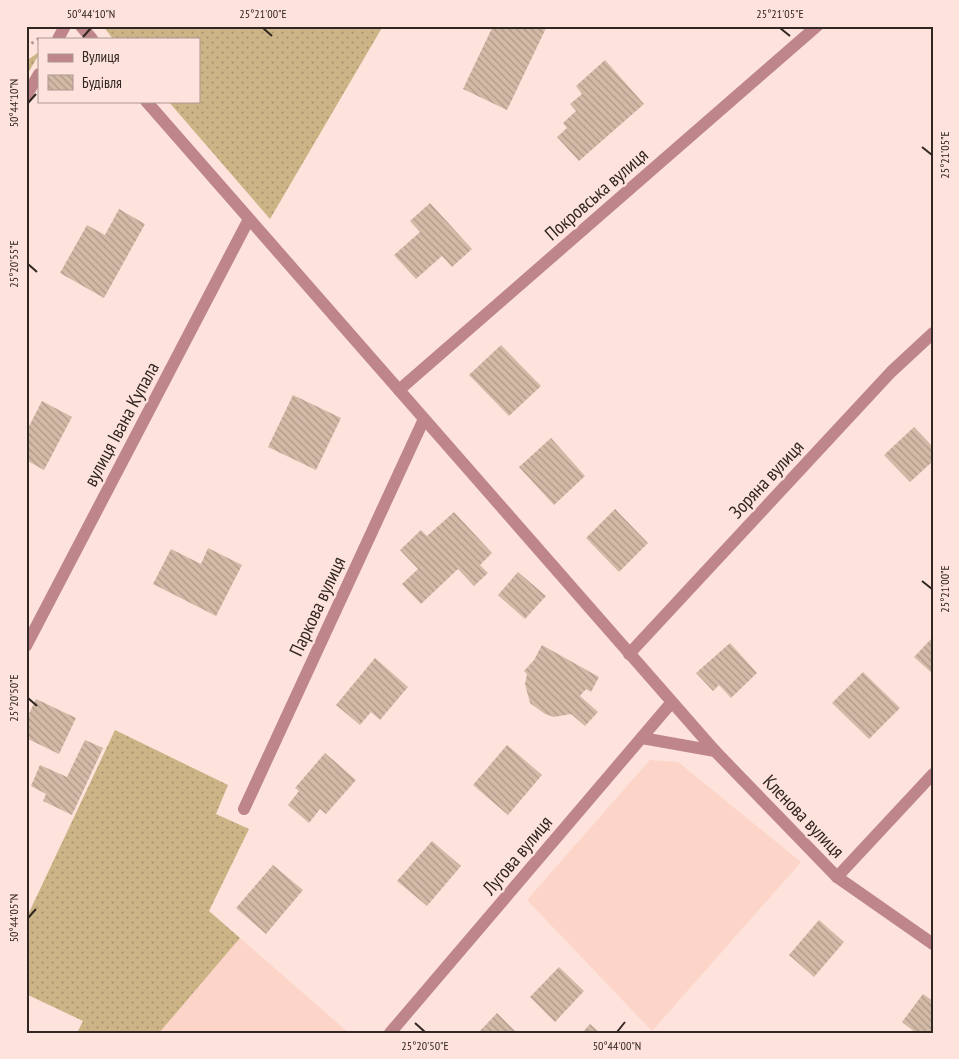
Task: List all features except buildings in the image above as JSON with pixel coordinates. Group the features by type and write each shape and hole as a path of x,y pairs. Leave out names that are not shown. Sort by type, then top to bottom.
{"street":[{"path":"59,38 65,26"},
{"path":"81,26 91,38"},
{"name":"Покровська вулиця","path":"399,390 818,26"},
{"path":"26,96 38,76"},
{"name":"Кленова вулиця","path":"147,102 715,751 837,877 933,944"},
{"name":"вулиця Івана Купала","path":"26,646 249,218"},
{"name":"Зоряна вулиця","path":"630,654 891,372 933,333"},
{"name":"Паркова вулиця","path":"244,809 424,419"},
{"name":"Лугова вулиця","path":"390,1033 672,702"},
{"path":"642,738 715,751"},
{"path":"837,877 933,774"}],"shaded area":[{"path":"103,26 383,26 270,219 169,102 200,102 200,38 112,38"},
{"path":"38,53 26,77 26,61"},
{"path":"115,730 228,785 216,814 249,829 209,911 240,938 159,1033 77,1033 83,1021 26,994 26,919"},
{"path":"650,760 678,762 801,862 652,1031 527,900"},
{"path":"240,938 349,1033 159,1033"}]}
